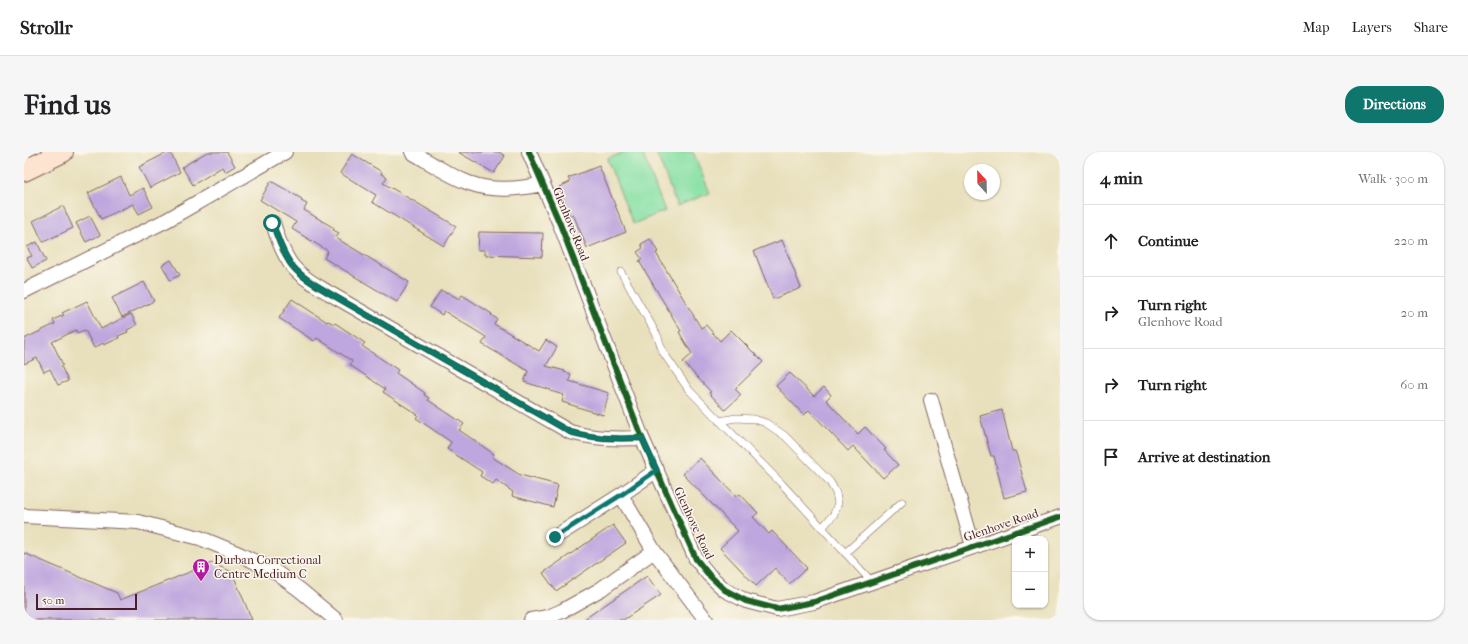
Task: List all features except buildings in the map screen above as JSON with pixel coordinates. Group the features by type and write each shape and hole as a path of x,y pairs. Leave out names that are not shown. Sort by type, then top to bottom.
{"street":[{"path":"24,171 63,152"},
{"path":"24,292 167,220 285,152"},
{"path":"412,152 470,183 486,187 505,189 522,188 543,184"},
{"name":"Glenhove Road","path":"529,152 562,232 642,438 696,559 709,575 725,590 746,601 777,609 814,602 1060,517"},
{"path":"272,223 282,250 290,264 302,276 336,297 570,432 588,437 614,440 642,438"},
{"path":"931,400 974,546"},
{"path":"555,537 657,470"},
{"path":"621,495 654,551 706,620"},
{"path":"24,516 138,522 200,538 239,554 274,571 300,590 336,620"},
{"path":"531,620 548,617 562,611 601,589 654,551"}],"lane":[{"path":"621,272 657,335 663,352 689,390 782,484 872,582"},
{"path":"719,421 736,418 754,419 766,423 785,436 830,482 836,493 838,503 834,514 822,528"},
{"path":"845,553 902,502"}],"green space":[{"path":"624,152 642,152 665,211 633,224 607,159"},
{"path":"656,152 693,152 710,193 677,206"}],"cycle path":[{"path":"529,152 560,224 642,438 696,559 709,575 725,590 746,601 777,609 814,602 1060,517"},
{"path":"273,223 282,249 290,263 308,280 329,293 570,432 606,438 642,438"}],"place":[{"name":"Durban Correctional Centre Medium C","path":"201,582"}],"route":[{"path":"272,223 282,250 290,264 302,276 329,293 570,432 588,437 614,440 642,438 657,470 555,537"}]}
